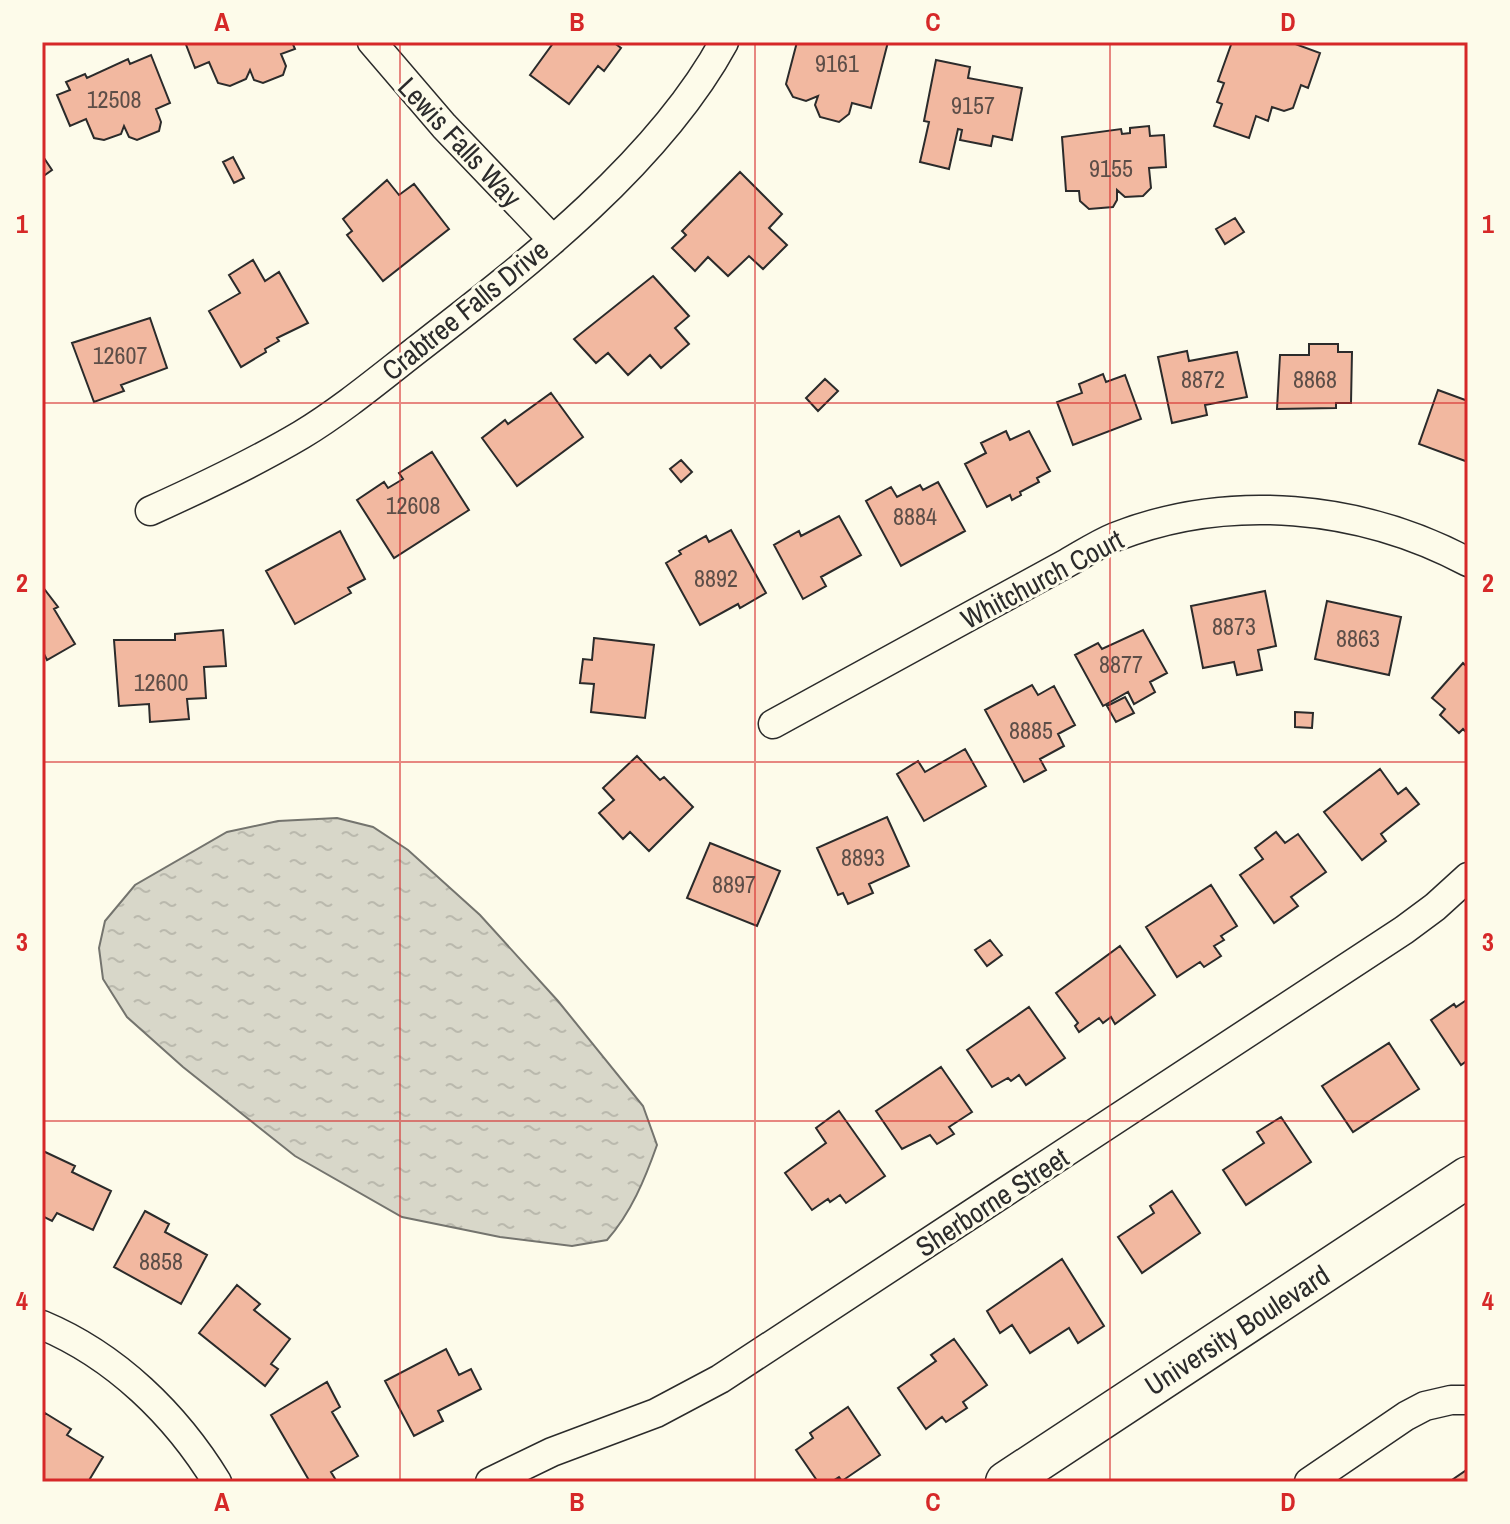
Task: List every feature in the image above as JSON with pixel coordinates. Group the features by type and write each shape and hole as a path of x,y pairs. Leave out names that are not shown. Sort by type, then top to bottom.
{"street":[{"name":"Lewis Falls Way","path":"372,42 444,126 553,240"},
{"name":"Crabtree Falls Drive","path":"150,511 211,484 303,433 465,312 553,240 646,148 706,75 724,42"},
{"name":"Whitchurch Court","path":"773,724 1111,539 1173,519 1260,509 1317,513 1386,528 1441,548 1468,562"},
{"name":"Sherborne Street","path":"490,1482 552,1452 656,1413 720,1379 1404,930 1468,877"},
{"name":"University Boulevard","path":"1006,1482 1468,1177"},
{"path":"42,1325 98,1356 133,1381 164,1410 190,1441 217,1482"},
{"path":"1309,1482 1425,1406 1468,1400"}],"water":[{"path":"337,818 373,827 408,850 480,915 558,1001 643,1106 657,1145 636,1195 607,1240 572,1246 500,1237 402,1217 295,1156 183,1067 127,1017 103,979 99,948 105,921 135,885 227,832 278,821"}],"building":[{"path":"185,42 292,42 295,49 281,54 286,66 283,75 263,83 254,80 250,70 246,79 230,86 218,83 209,62 195,68"},
{"path":"554,42 613,42 621,48 604,71 598,66 569,104 530,75"},
{"path":"797,42 888,42 871,108 852,103 849,114 839,122 820,117 815,105 818,96 806,101 793,97 786,84"},
{"path":"1232,42 1290,42 1320,53 1308,88 1301,85 1293,108 1284,111 1272,107 1268,121 1256,116 1249,138 1214,126 1222,104 1217,102 1224,83 1218,81"},
{"path":"151,55 170,103 156,109 161,122 159,131 137,140 129,137 124,126 121,134 104,140 94,138 86,119 70,126 57,95 70,90 66,82 85,74 87,78 128,59 130,64"},
{"path":"936,60 970,67 968,78 1022,88 1012,140 993,136 991,146 960,140 962,130 958,129 949,169 920,162 929,122 924,121"},
{"path":"1149,126 1150,136 1164,135 1166,167 1149,168 1151,188 1143,196 1125,197 1117,190 1113,207 1089,209 1080,201 1079,191 1066,191 1062,137 1121,129 1122,134 1130,133 1130,128"},
{"path":"42,155 52,170 42,177"},
{"path":"233,157 244,178 234,183 223,162"},
{"path":"740,172 782,214 769,228 787,245 763,269 749,256 728,276 708,257 695,271 672,248 686,235 682,231"},
{"path":"387,180 399,195 414,184 449,229 383,281 347,235 352,231 343,219"},
{"path":"1235,218 1244,232 1225,244 1216,229"},
{"path":"253,260 265,281 279,272 308,323 277,338 279,341 265,349 266,352 241,367 209,311 240,293 229,275"},
{"path":"653,276 689,316 675,328 689,344 661,368 650,355 628,375 608,353 596,363 574,339"},
{"path":"150,318 167,368 121,385 124,391 94,402 72,343"},
{"path":"1309,344 1338,344 1338,352 1352,352 1351,403 1336,403 1336,408 1277,409 1280,355 1309,355"},
{"path":"1187,351 1189,361 1237,352 1247,397 1205,405 1207,415 1172,423 1158,357"},
{"path":"1103,374 1106,382 1125,375 1141,419 1073,445 1057,402 1082,393 1079,384"},
{"path":"825,379 838,391 818,411 806,398"},
{"path":"1438,390 1468,401 1468,462 1419,444"},
{"path":"551,393 583,437 517,486 482,438 505,420 508,424"},
{"path":"1006,431 1010,440 1029,431 1050,471 1037,478 1039,482 1020,492 1021,495 1012,500 1010,495 987,507 965,464 986,453 981,443"},
{"path":"432,452 469,510 394,558 357,500 384,482 388,488 403,479 399,473"},
{"path":"681,460 692,472 681,482 670,469"},
{"path":"938,482 965,531 901,566 866,501 891,487 897,497 920,485 923,490"},
{"path":"839,516 861,555 821,577 826,586 803,599 774,545 799,531 801,536"},
{"path":"731,530 766,593 700,625 666,563 681,554 679,551 706,536 709,542"},
{"path":"340,531 365,579 348,588 351,593 295,624 266,571"},
{"path":"42,586 58,607 54,609 75,644 47,660 42,650"},
{"path":"1265,591 1276,646 1258,650 1262,670 1237,675 1234,662 1203,668 1191,606"},
{"path":"1327,601 1401,617 1389,675 1315,659"},
{"path":"223,630 226,666 204,667 206,698 187,699 189,719 150,722 149,704 119,706 114,640 175,640 175,634"},
{"path":"1143,630 1167,673 1150,682 1155,692 1134,704 1128,692 1103,706 1075,655 1098,643 1102,649"},
{"path":"594,638 654,645 645,718 591,712 594,684 580,683 583,659 592,660"},
{"path":"1463,663 1468,668 1468,734 1463,729 1459,733 1440,715 1445,709 1432,698"},
{"path":"1032,685 1038,695 1054,686 1075,725 1058,734 1064,746 1040,759 1046,770 1024,782 985,710"},
{"path":"1125,697 1134,713 1116,722 1107,706"},
{"path":"1295,712 1313,713 1312,728 1295,727"},
{"path":"965,749 986,786 924,821 897,774 918,761 925,772"},
{"path":"637,756 660,780 664,777 693,807 649,851 630,832 623,839 599,813 614,800 603,788"},
{"path":"1380,769 1398,794 1406,788 1419,804 1381,834 1386,841 1362,860 1324,812"},
{"path":"887,817 909,866 869,884 873,893 848,904 843,893 838,895 817,848"},
{"path":"1276,832 1285,843 1298,834 1326,872 1291,897 1298,906 1274,923 1240,875 1263,859 1255,848"},
{"path":"710,843 780,871 757,926 687,898"},
{"path":"1211,885 1237,926 1221,936 1224,940 1214,946 1221,956 1204,967 1200,962 1177,977 1146,927"},
{"path":"990,940 1002,955 987,966 975,950"},
{"path":"1120,946 1155,995 1115,1024 1111,1017 1103,1023 1099,1018 1079,1032 1075,1026 1078,1023 1056,993"},
{"path":"1468,999 1468,1060 1461,1065 1431,1020 1454,1004 1456,1007"},
{"path":"1029,1007 1065,1058 1026,1085 1019,1075 992,1087 967,1050"},
{"path":"1389,1043 1419,1089 1353,1132 1322,1086"},
{"path":"941,1067 972,1112 949,1127 954,1134 937,1144 930,1135 902,1149 876,1111"},
{"path":"839,1111 885,1176 846,1203 840,1195 812,1210 785,1173 826,1143 816,1128"},
{"path":"1281,1117 1311,1162 1246,1205 1223,1170 1264,1143 1257,1132"},
{"path":"43,1151 75,1166 72,1172 111,1191 93,1230 57,1213 52,1221 42,1216"},
{"path":"1172,1191 1200,1233 1142,1273 1118,1237 1154,1213 1150,1206"},
{"path":"145,1211 169,1224 165,1232 207,1255 181,1304 114,1267"},
{"path":"1062,1259 1104,1326 1078,1343 1069,1328 1030,1353 1012,1325 1000,1333 987,1311"},
{"path":"237,1285 260,1304 254,1310 290,1339 271,1364 278,1369 265,1386 199,1333"},
{"path":"954,1339 987,1385 963,1402 967,1408 946,1422 942,1417 926,1429 898,1388 936,1361 931,1355"},
{"path":"446,1349 459,1375 471,1369 481,1389 438,1411 443,1421 414,1436 385,1381"},
{"path":"327,1382 340,1407 332,1412 358,1456 331,1472 337,1482 310,1482 271,1415"},
{"path":"848,1407 880,1455 842,1481 839,1477 831,1482 818,1482 796,1450 813,1438 810,1433"},
{"path":"45,1413 71,1429 67,1435 103,1457 88,1482 42,1482 42,1418"},
{"path":"1468,1469 1468,1482 1449,1482"}]}
